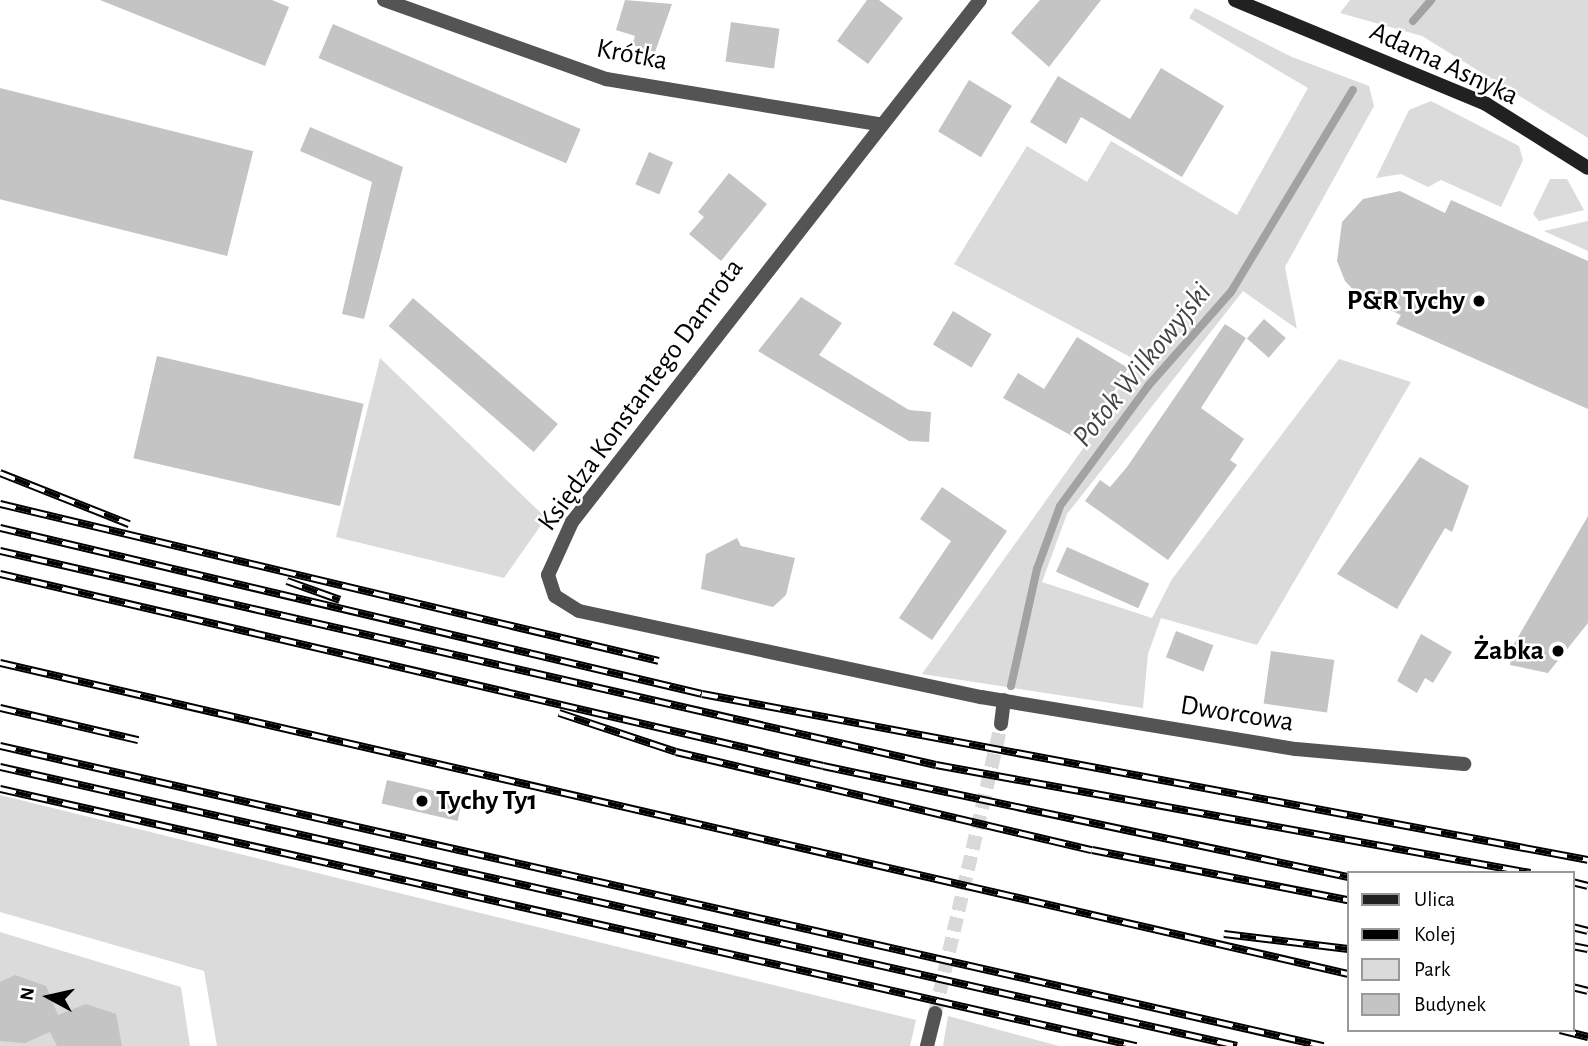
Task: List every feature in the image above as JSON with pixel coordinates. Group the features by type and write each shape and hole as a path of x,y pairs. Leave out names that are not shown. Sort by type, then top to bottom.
{"street":[{"name":"Krótka","path":"384,0 606,79 879,124"},
{"name":"Księdza Konstantego Damrota","path":"980,0 751,286 694,373 572,522 556,547 549,586 564,606 579,611 1004,700"},
{"name":"Adama Asnyka","path":"1235,0 1486,104 1588,168"},
{"path":"1002,724 1004,700"},
{"name":"Dworcowa","path":"1004,700 1296,749 1464,764"},
{"path":"927,1046 935,1013"}],"green space":[{"path":"1350,0 1588,0 1588,138 1422,36 1340,13"},
{"path":"1195,8 1292,57 1369,86 1374,106 1285,267 1297,329 1243,291 1067,514 1042,582 1152,618 1172,579 1339,359 1411,382 1257,645 1161,618 1148,654 1143,708 922,674 1082,450 1136,360 954,264 1027,146 1087,182 1111,141 1237,215 1308,88 1189,18"},
{"path":"1431,101 1519,146 1523,160 1501,207 1441,180 1428,187 1401,174 1376,178 1409,110"},
{"path":"1550,179 1567,179 1584,210 1539,221 1533,214"},
{"path":"1588,221 1588,251 1544,231"},
{"path":"380,358 546,518 504,578 336,537"},
{"path":"0,795 916,1020 910,1046 217,1046 204,971 0,912"},
{"path":"0,932 181,987 190,1046 0,1046"},
{"path":"948,1016 1059,1046 943,1046"}],"building":[{"path":"100,0 272,0 289,7 265,66"},
{"path":"625,0 672,4 655,52 632,45 635,36 616,30"},
{"path":"867,0 879,0 903,18 868,64 837,41"},
{"path":"1040,0 1101,0 1049,67 1011,33"},
{"path":"731,22 780,29 774,68 725,62"},
{"path":"333,24 581,129 566,163 319,58"},
{"path":"1161,68 1224,106 1182,177 1081,117 1066,144 1030,122 1058,76 1130,119"},
{"path":"969,80 1012,106 981,157 938,131"},
{"path":"0,88 253,151 227,256 0,199"},
{"path":"310,127 403,167 364,319 342,314 372,182 300,151"},
{"path":"649,152 673,162 659,194 635,184"},
{"path":"729,173 767,204 721,261 689,234 704,217 698,212"},
{"name":"P&R Tychy","path":"1400,191 1445,213 1451,200 1588,261 1588,409 1396,324 1401,315 1359,296 1345,281 1337,261 1342,222 1363,199"},
{"path":"801,297 842,323 819,355 909,410 931,412 929,442 909,441 758,351"},
{"path":"413,298 558,424 534,452 389,326"},
{"path":"953,311 992,334 971,368 933,344"},
{"path":"1264,319 1286,338 1269,358 1247,339"},
{"path":"1225,324 1246,338 1201,408 1244,439 1230,460 1237,465 1168,560 1085,501 1100,480 1110,487 1127,467"},
{"path":"1077,337 1128,368 1083,442 1003,398 1018,373 1044,389"},
{"path":"157,356 364,404 340,506 133,458"},
{"path":"1420,457 1469,486 1452,532 1445,528 1397,609 1337,574"},
{"path":"942,487 1007,531 932,640 899,618 951,541 920,519"},
{"path":"1588,516 1588,623 1548,673 1510,665 1514,644"},
{"path":"737,538 741,546 795,558 786,595 773,607 701,589 706,554"},
{"path":"1067,547 1149,584 1138,608 1056,572"},
{"path":"1176,631 1213,645 1203,671 1166,657"},
{"path":"1421,634 1452,652 1433,683 1425,678 1417,693 1397,681"},
{"path":"1271,651 1334,660 1327,712 1264,703"},
{"name":"Tychy Ty1","path":"387,780 463,798 458,821 382,803"},
{"path":"15,975 46,986 58,1015 86,1004 116,1014 122,1046 57,1046 50,1032 25,1043 0,1041 0,982"}],"waterway":[{"name":"Potok Wilkowyjski","path":"1413,21 1431,0"},
{"name":"Potok Wilkowyjski","path":"1011,686 1037,569 1060,506 1148,386 1231,292 1353,90"}],"tunnel":[{"path":"935,1013 1001,724"}],"railway":[{"path":"0,473 129,524"},
{"path":"0,504 659,661"},
{"path":"0,528 702,694 1588,860"},
{"path":"0,551 936,765 1519,871"},
{"path":"0,574 823,766 1346,877"},
{"path":"287,581 340,600"},
{"path":"0,663 1346,974"},
{"path":"0,708 138,740"},
{"path":"559,713 676,752 1092,850 1346,900"},
{"path":"0,746 1323,1046"},
{"path":"0,767 1237,1046"},
{"path":"0,789 1136,1046"},
{"path":"1574,882 1588,886"},
{"path":"1574,928 1588,931"},
{"path":"1224,934 1346,949"},
{"path":"1574,946 1588,949"},
{"path":"1574,988 1588,991"},
{"path":"1568,1032 1588,1037"}],"place":[{"name":"P&R Tychy","path":"1479,301"},
{"name":"Żabka","path":"1558,651"},
{"name":"Tychy Ty1","path":"422,801"}]}
